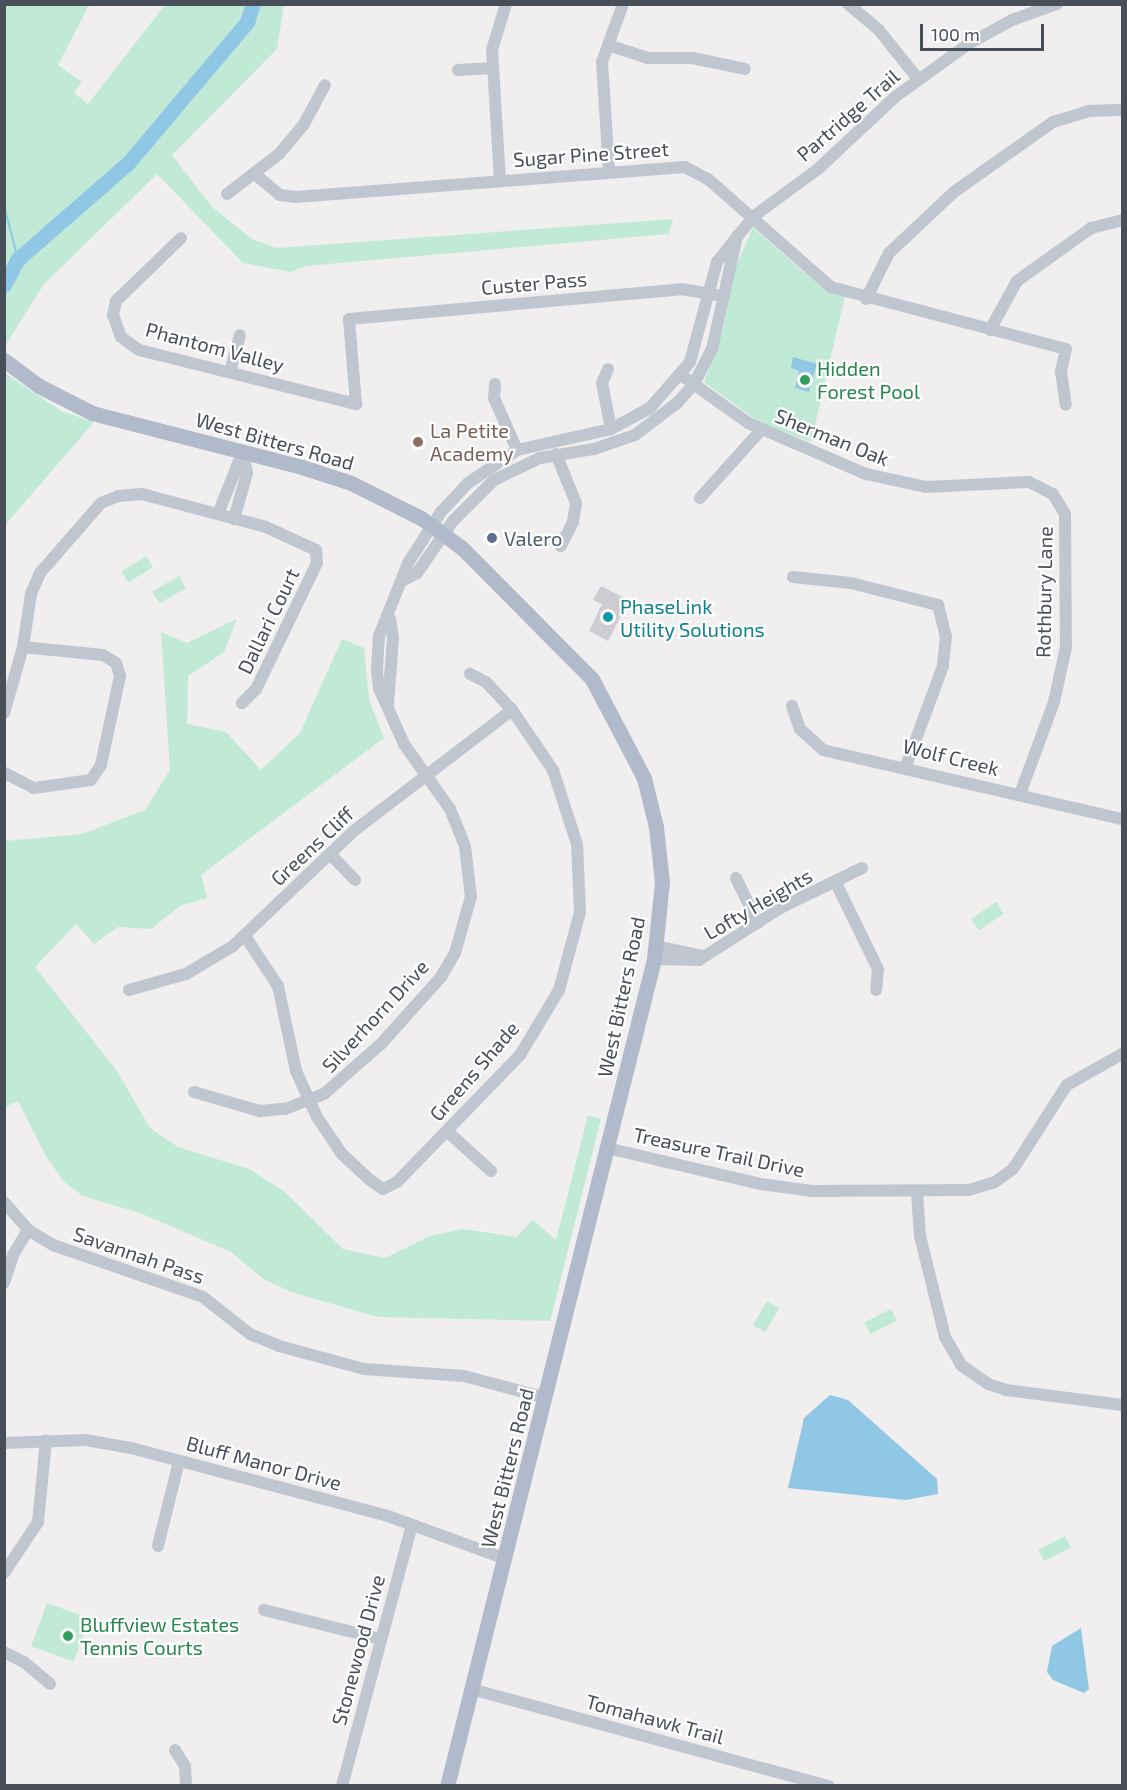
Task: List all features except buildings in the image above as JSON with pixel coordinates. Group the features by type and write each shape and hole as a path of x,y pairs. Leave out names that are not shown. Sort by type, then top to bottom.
{"main road":[{"name":"West Bitters Road","path":"5,360 39,386 92,413 351,483 438,530 573,657 592,679 628,741 657,827 662,882 655,953 506,1559 447,1785"}],"street":[{"path":"500,180 491,68 492,50 506,4"},
{"path":"609,171 602,78 608,45 623,4"},
{"name":"Partridge Trail","path":"438,530 468,483 517,450 592,435 610,429 650,408 681,375 699,338 717,262 752,219 818,169 879,110 919,80 1000,25 1057,4"},
{"path":"850,5 890,41 919,80"},
{"path":"608,45 648,58 692,58 745,69"},
{"path":"458,70 491,68"},
{"path":"227,194 256,175 290,142 325,85"},
{"path":"866,299 889,253 963,185 1053,122 1088,111 1122,110"},
{"name":"Sugar Pine Street","path":"256,175 280,195 296,197 609,171 685,167 708,179 818,279 866,299 1066,349 1061,371 1066,405"},
{"path":"990,330 1017,281 1091,228 1122,220"},
{"name":"Partridge Trail","path":"438,530 494,480 523,464 556,454 594,449 649,426 694,384 712,349 737,236"},
{"name":"Phantom Valley","path":"181,238 124,289 116,301 115,328 139,350 356,404"},
{"name":"Custer Pass","path":"356,404 349,319 682,290 722,296"},
{"path":"230,372 240,335"},
{"path":"608,369 602,383 610,429"},
{"name":"Sherman Oak","path":"681,375 761,430 895,483 955,488 1029,482 1053,494"},
{"path":"495,384 494,398 517,450"},
{"path":"700,498 761,430"},
{"path":"592,435 594,449"},
{"path":"218,514 243,452"},
{"path":"4,713 23,647 37,578 101,503 118,496 142,494 234,519 247,473 243,452"},
{"path":"556,454 576,503 573,522 561,546"},
{"name":"Rothbury Lane","path":"1020,794 1054,702 1066,647 1065,514 1053,494"},
{"name":"Dallari Court","path":"234,519 266,527 316,550 317,563 256,689 243,703"},
{"name":"Silverhorn Drive","path":"194,1092 260,1111 308,1102 339,1086 381,1044 441,977 462,935 471,897 470,863 450,809 424,776 404,744 379,687 379,636 390,619 404,580 417,573 438,530"},
{"path":"793,578 851,583 938,605 946,636 944,666 906,766"},
{"name":"Silverhorn Drive","path":"388,705 392,663 390,619"},
{"path":"4,773 34,789 91,780 100,765 120,676 116,663 103,655 23,647"},
{"path":"378,663 392,663"},
{"name":"Greens Shade","path":"308,1102 342,1154 383,1190 409,1173 520,1055 546,1015 573,950 580,912 580,868 570,813 543,752 512,710 486,682 470,674"},
{"name":"Wolf Creek","path":"792,706 800,729 823,750 906,766 1122,819"},
{"name":"Greens Cliff","path":"129,990 186,974 245,936 330,854 424,776 512,710"},
{"path":"330,854 355,880"},
{"name":"Lofty Heights","path":"655,953 690,958 705,957 758,923 862,868"},
{"path":"736,878 758,923"},
{"path":"835,881 878,969 876,990"},
{"path":"245,936 265,960 278,986 287,1037 308,1102"},
{"name":"Treasure Trail Drive","path":"607,1148 761,1184 812,1191 917,1193 969,1190 995,1182 1024,1156 1045,1113 1067,1085 1122,1054"},
{"path":"448,1132 491,1171"},
{"path":"917,1193 920,1236 945,1337 962,1365 988,1384 1006,1390 1122,1405"},
{"name":"Savannah Pass","path":"4,1202 28,1230 65,1251 203,1297 250,1334 292,1351 377,1371 464,1376 546,1398"},
{"path":"4,1283 13,1255 28,1230"},
{"path":"4,1573 38,1522 46,1440"},
{"name":"Bluff Manor Drive","path":"4,1443 46,1440 113,1444 412,1525 506,1559"},
{"path":"158,1546 179,1461"},
{"name":"Stonewood Drive","path":"342,1785 412,1525"},
{"path":"264,1610 380,1640"},
{"path":"4,1652 24,1662 50,1684"},
{"name":"Tomahawk Trail","path":"471,1689 829,1785"},
{"path":"175,1750 185,1766 186,1785"}],"green space":[{"path":"5,4 89,5 58,65 82,82 74,93 88,104 165,5 284,5 277,49 172,155 212,207 252,239 276,248 673,219 669,234 306,266 291,272 243,263 157,174 44,284 5,346"},
{"path":"753,228 812,279 845,296 811,442 760,423 704,382 723,331 734,270"},
{"path":"5,373 61,411 94,422 5,525"},
{"path":"146,556 153,567 128,582 121,571"},
{"path":"179,576 186,588 159,604 152,592"},
{"path":"237,619 224,652 188,676 187,724 226,732 261,770 300,733 342,639 364,648 369,700 384,738 201,875 207,898 180,906 151,929 118,927 94,944 76,924 35,967 117,1071 150,1128 178,1147 249,1169 285,1192 343,1249 385,1258 430,1236 463,1229 516,1237 533,1220 556,1240 588,1115 601,1119 550,1321 378,1317 291,1292 262,1278 231,1252 140,1213 83,1196 64,1182 46,1156 18,1101 5,1107 5,841 82,834 145,810 170,770 161,632 187,643"},
{"path":"996,902 1004,914 979,930 971,919"},
{"path":"767,1301 779,1308 765,1332 753,1325"},
{"path":"891,1309 897,1321 870,1334 864,1323"},
{"path":"1065,1536 1071,1548 1044,1561 1038,1550"},
{"path":"47,1603 89,1618 74,1662 31,1646"}],"water":[{"name":"Hidden Forest Pool","path":"793,357 817,364 809,392 795,388 799,371 791,368"},
{"path":"830,1395 848,1400 937,1479 938,1494 906,1500 788,1488 804,1418"},
{"path":"1081,1628 1089,1689 1084,1693 1053,1680 1047,1672 1052,1646"}],"waterway":[{"path":"4,285 18,259 128,163 247,22 253,4"},
{"path":"4,206 18,259"}],"place":[{"name":"Hidden Forest Pool","path":"805,380"},
{"name":"La Petite Academy","path":"418,442"},
{"name":"Valero","path":"492,538"},
{"name":"PhaseLink Utility Solutions","path":"608,617"},
{"name":"Bluffview Estates Tennis Courts","path":"68,1636"}]}
